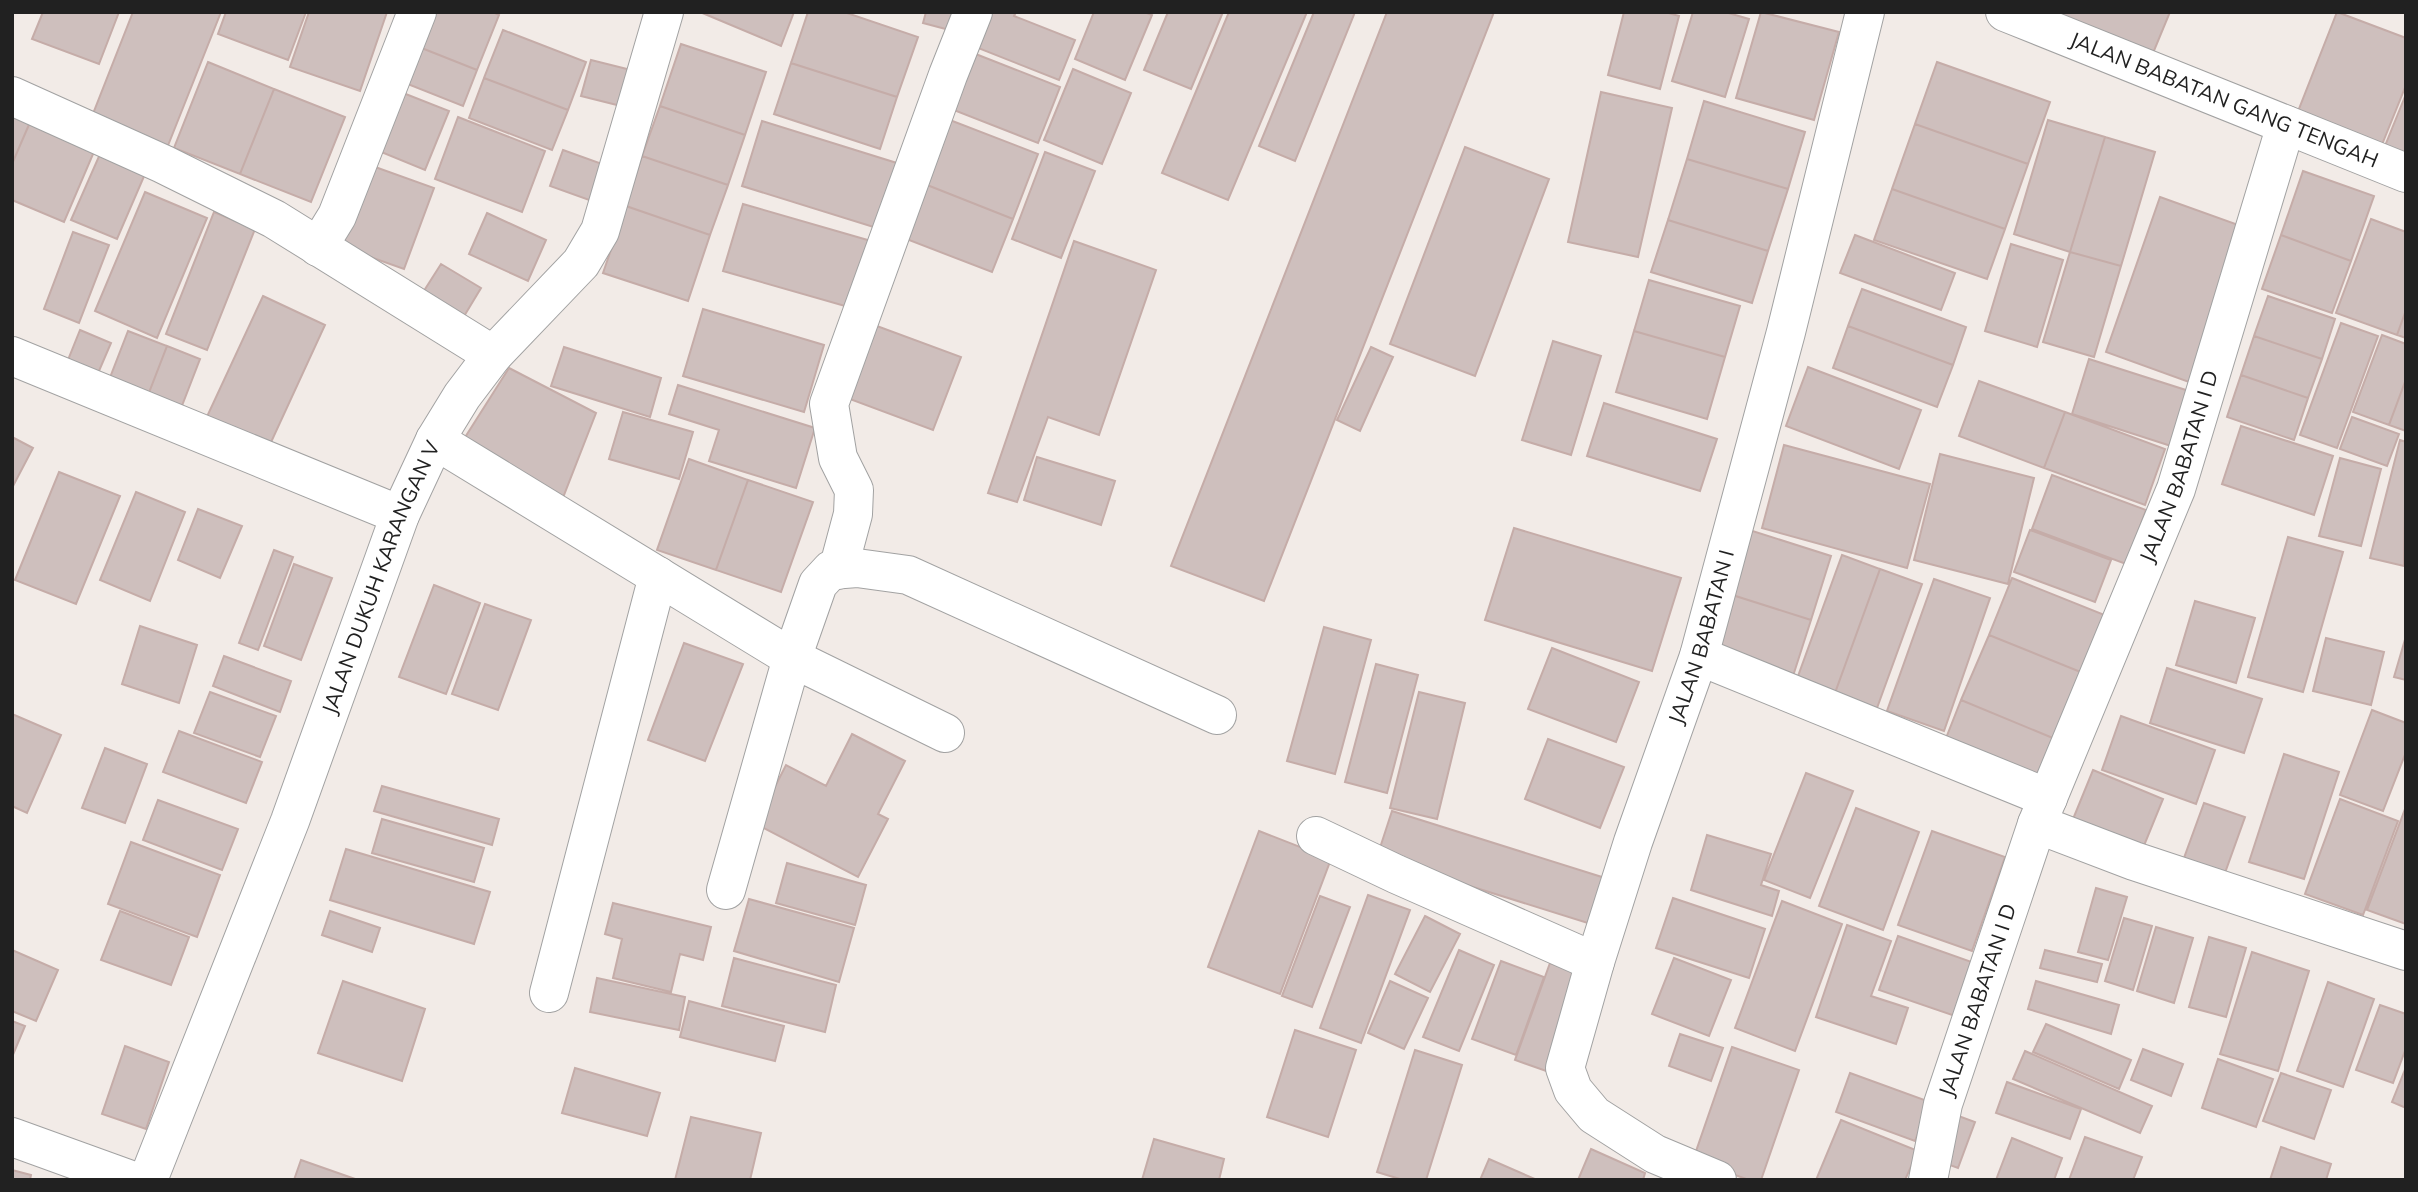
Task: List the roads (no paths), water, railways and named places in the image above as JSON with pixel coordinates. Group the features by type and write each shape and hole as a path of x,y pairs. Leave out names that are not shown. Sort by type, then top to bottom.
{"street":[{"path":"318,247 337,216 417,12"},
{"name":"JALAN DUKUH KARANGAN V","path":"148,1180 290,821 400,515 435,440 462,396 493,355 580,263 600,231 664,12"},
{"path":"838,570 853,514 853,490 838,458 829,404 973,12"},
{"name":"JALAN BABATAN I","path":"1717,1180 1655,1154 1594,1115 1573,1090 1565,1068 1633,842 1699,656 1786,332 1865,12"},
{"name":"JALAN BABATAN GANG TENGAH","path":"2005,12 2406,173"},
{"path":"12,96 163,164 274,219 493,355"},
{"name":"JALAN BABATAN I D","path":"1928,1180 1943,1104 2042,811 2176,489 2286,125"},
{"path":"12,356 400,515"},
{"path":"435,440 792,658 945,733"},
{"path":"726,890 792,658 818,584 831,570 857,568 908,575 1217,715"},
{"path":"549,993 658,576"},
{"path":"1699,656 2042,811 2134,861 2406,951"},
{"path":"1317,836 1408,880 1595,962"},
{"path":"12,1137 131,1180"}]}
